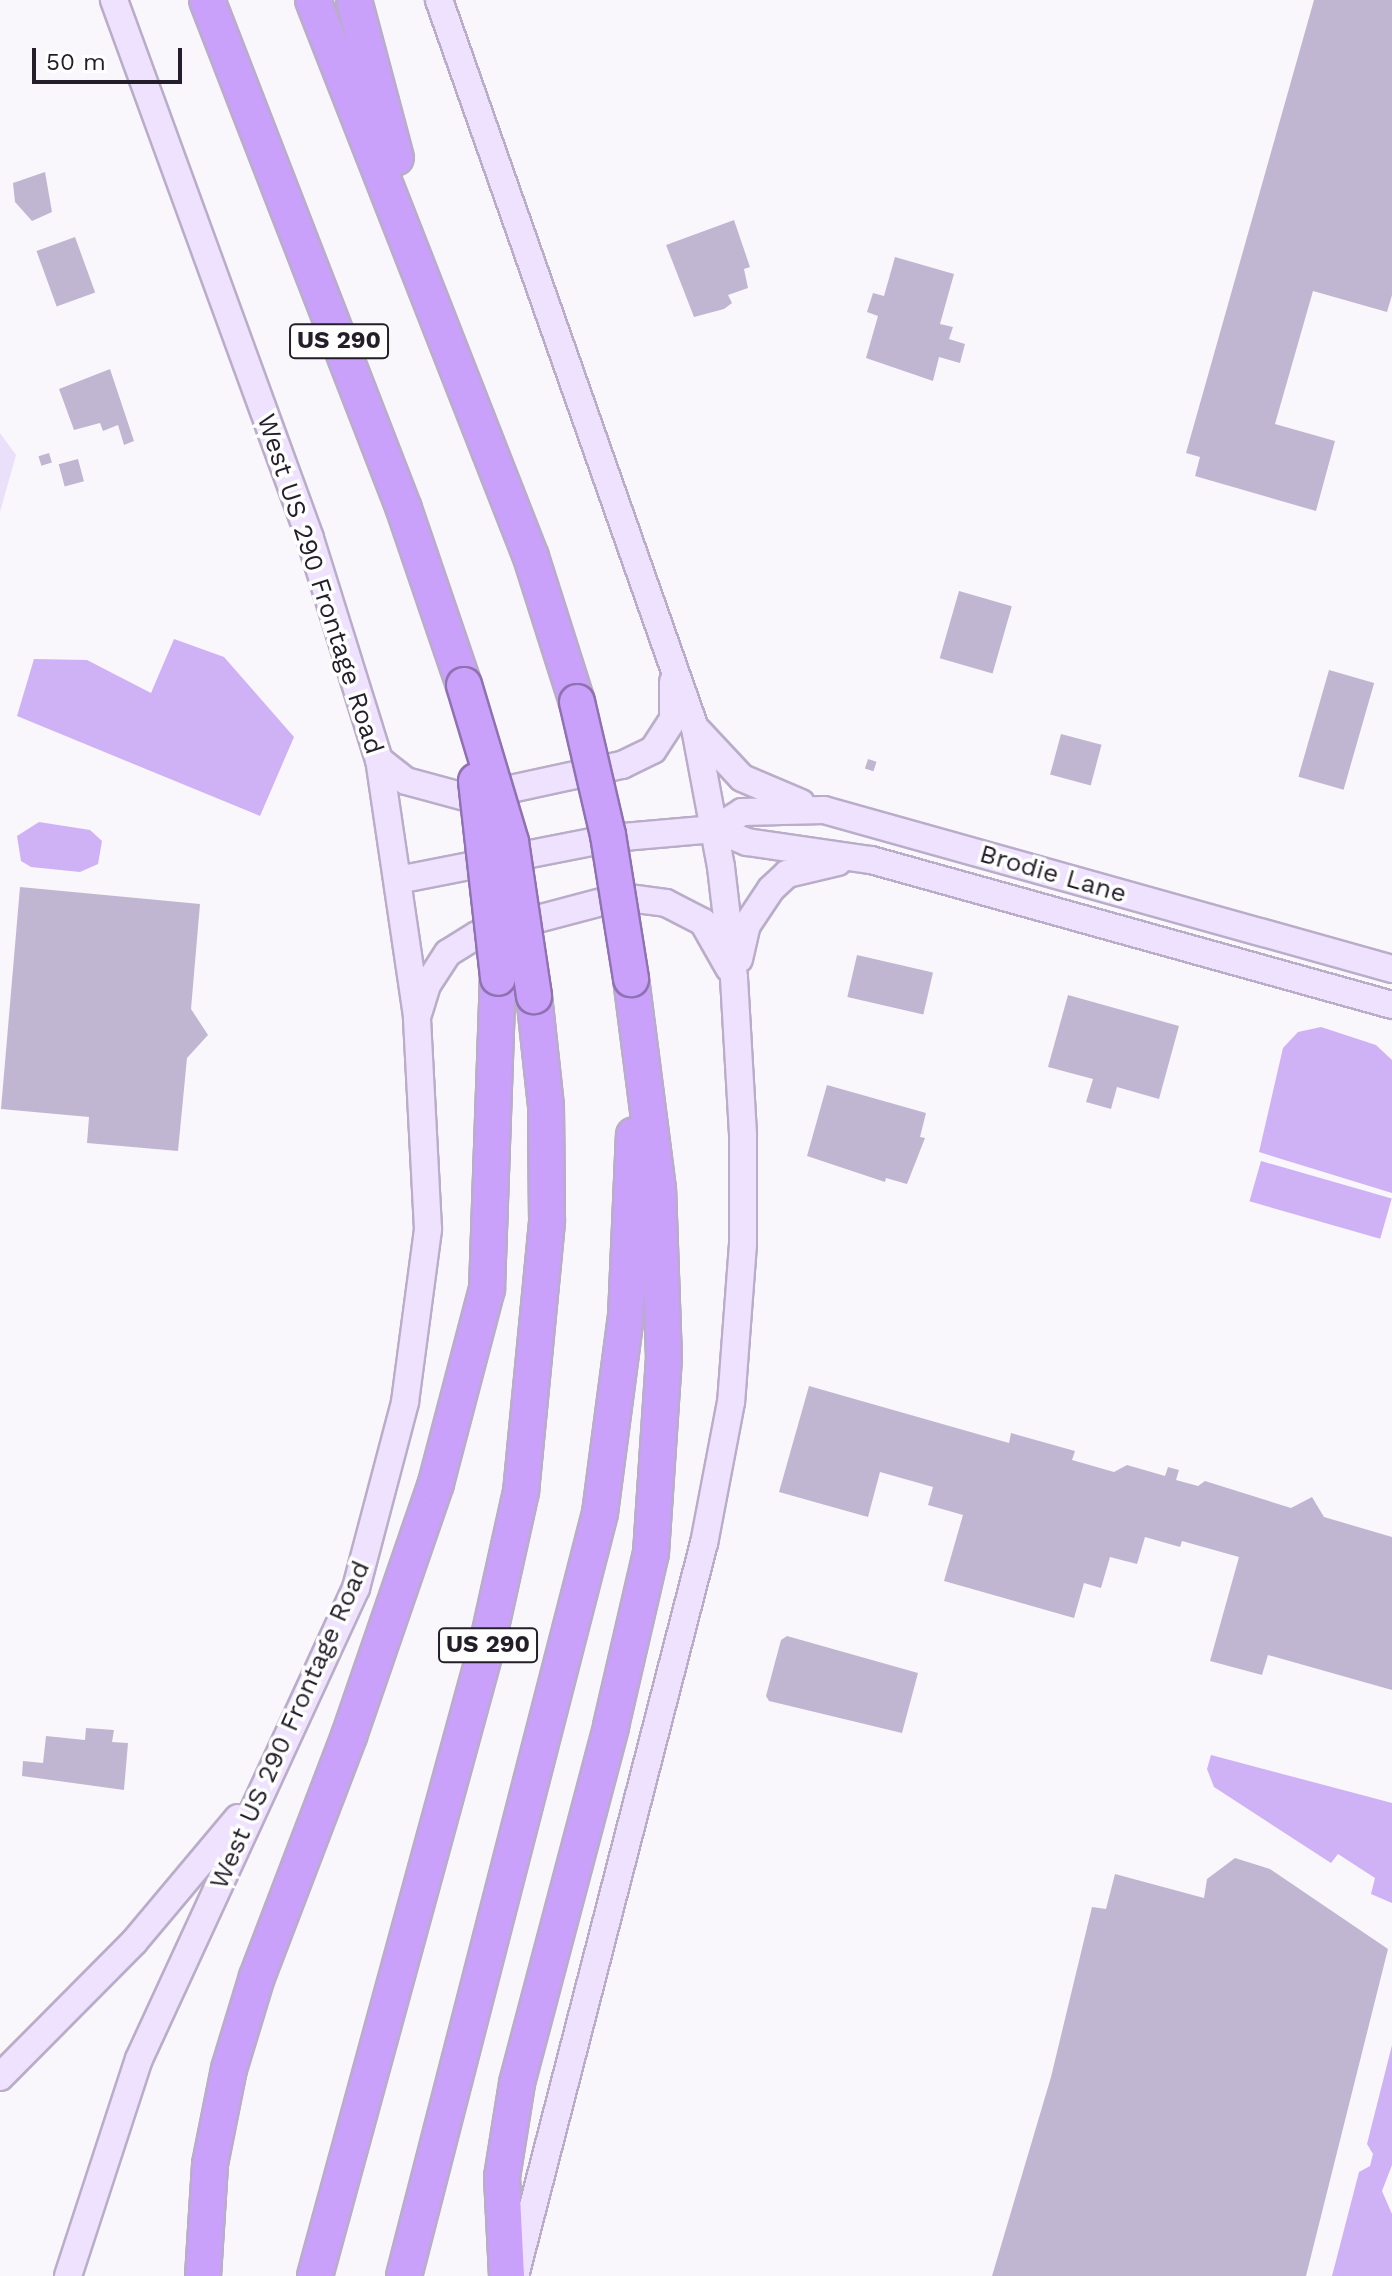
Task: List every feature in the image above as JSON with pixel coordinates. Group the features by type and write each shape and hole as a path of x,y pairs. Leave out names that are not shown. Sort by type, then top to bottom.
{"highway":[{"name":"US 290","path":"207,0 404,509 464,685 511,842 534,996 546,1106 547,1220 521,1492 487,1645 315,2276"},
{"name":"US 290","path":"313,0 531,557 577,702 608,835 631,979 637,1048 626,1316 600,1513 404,2276"},
{"path":"354,0 427,287"},
{"path":"203,2276 210,2164 229,2069 289,1887 349,1736 436,1483 484,1303 494,1172 498,978 464,685"},
{"path":"507,2276 502,2177 517,2083 611,1726 651,1553 664,1359 658,1189 637,1048"}],"main road":[{"name":"West US 290 Frontage Road","path":"68,2276 139,2059 356,1588 405,1402 428,1229 417,1016 379,760 310,538 114,0"},
{"path":"439,0 695,728 715,829 734,978 743,1244 731,1402 697,1573 515,2276"},
{"path":"379,760 406,781 469,798 622,765 653,750 673,719 674,662"},
{"path":"695,728 742,778 824,810"},
{"name":"Brodie Lane","path":"715,829 742,812 824,810 1392,969"},
{"name":"Brodie Lane","path":"398,880 612,838 715,829 747,842 871,860 1392,1005"},
{"path":"734,978 747,925 784,877 817,864 871,860"},
{"path":"417,1016 427,985 448,953 477,935 621,897 666,903 703,922 734,978"},
{"path":"1282,974 1295,964 1392,984"},
{"path":"0,2077 188,1882 268,1780"}],"shaded area":[{"path":"0,433 16,455 0,512"},
{"path":"174,639 224,657 294,737 260,816 17,716 34,659 87,660 151,693"},
{"path":"39,822 90,830 102,841 98,864 80,872 31,867 21,861 17,836"},
{"path":"1321,1027 1376,1045 1392,1060 1392,1193 1259,1152 1283,1048 1298,1032"},
{"path":"1261,1161 1392,1198 1380,1239 1249,1201"},
{"path":"1211,1755 1392,1803 1392,1903 1371,1894 1375,1878 1338,1854 1331,1863 1214,1787 1207,1769"},
{"path":"1392,2045 1392,2165 1382,2191 1392,2214 1392,2276 1332,2276 1359,2172 1370,2166 1373,2154 1367,2144"}],"building":[{"path":"1314,0 1392,0 1392,295 1387,312 1313,291 1275,424 1335,441 1316,511 1195,476 1200,457 1186,453"},
{"path":"45,172 52,212 32,221 15,202 13,183"},
{"path":"734,220 750,267 744,269 748,288 728,295 732,303 724,309 694,317 666,245"},
{"path":"75,237 95,292 57,306 36,251"},
{"path":"895,257 954,274 940,324 953,327 949,339 965,344 960,363 939,357 933,381 866,358 878,316 867,312 873,293 884,296"},
{"path":"110,369 134,441 124,445 118,425 103,431 100,423 74,430 59,389"},
{"path":"49,453 52,463 41,466 38,456"},
{"path":"78,459 84,481 65,486 59,464"},
{"path":"959,591 1012,606 993,673 940,658"},
{"path":"1329,670 1374,683 1344,790 1298,777"},
{"path":"1061,734 1102,745 1091,785 1050,775"},
{"path":"868,759 877,762 873,771 865,769"},
{"path":"20,887 200,904 191,1009 208,1035 187,1058 178,1151 87,1143 89,1117 1,1109"},
{"path":"857,955 933,973 923,1014 847,997"},
{"path":"1068,995 1179,1026 1159,1099 1117,1087 1111,1109 1086,1102 1093,1079 1048,1067"},
{"path":"827,1085 926,1113 920,1137 925,1138 907,1184 886,1178 885,1182 807,1156"},
{"path":"809,1386 1009,1443 1011,1433 1075,1451 1072,1460 1114,1472 1127,1465 1165,1476 1168,1467 1179,1470 1176,1480 1198,1486 1205,1481 1291,1508 1312,1497 1324,1517 1392,1537 1392,1690 1268,1655 1262,1675 1210,1661 1239,1557 1182,1541 1180,1547 1145,1537 1137,1564 1110,1557 1101,1588 1084,1583 1074,1618 944,1581 963,1515 928,1505 933,1487 880,1472 868,1517 779,1492"},
{"path":"787,1636 918,1673 902,1733 769,1701 766,1696 781,1640"},
{"path":"86,1728 114,1730 112,1742 128,1743 124,1790 22,1776 23,1761 43,1763 46,1736 85,1740"},
{"path":"1235,1858 1270,1869 1388,1949 1306,2276 992,2276 1051,2077 1092,1907 1106,1909 1115,1874 1204,1898 1207,1879"}]}
